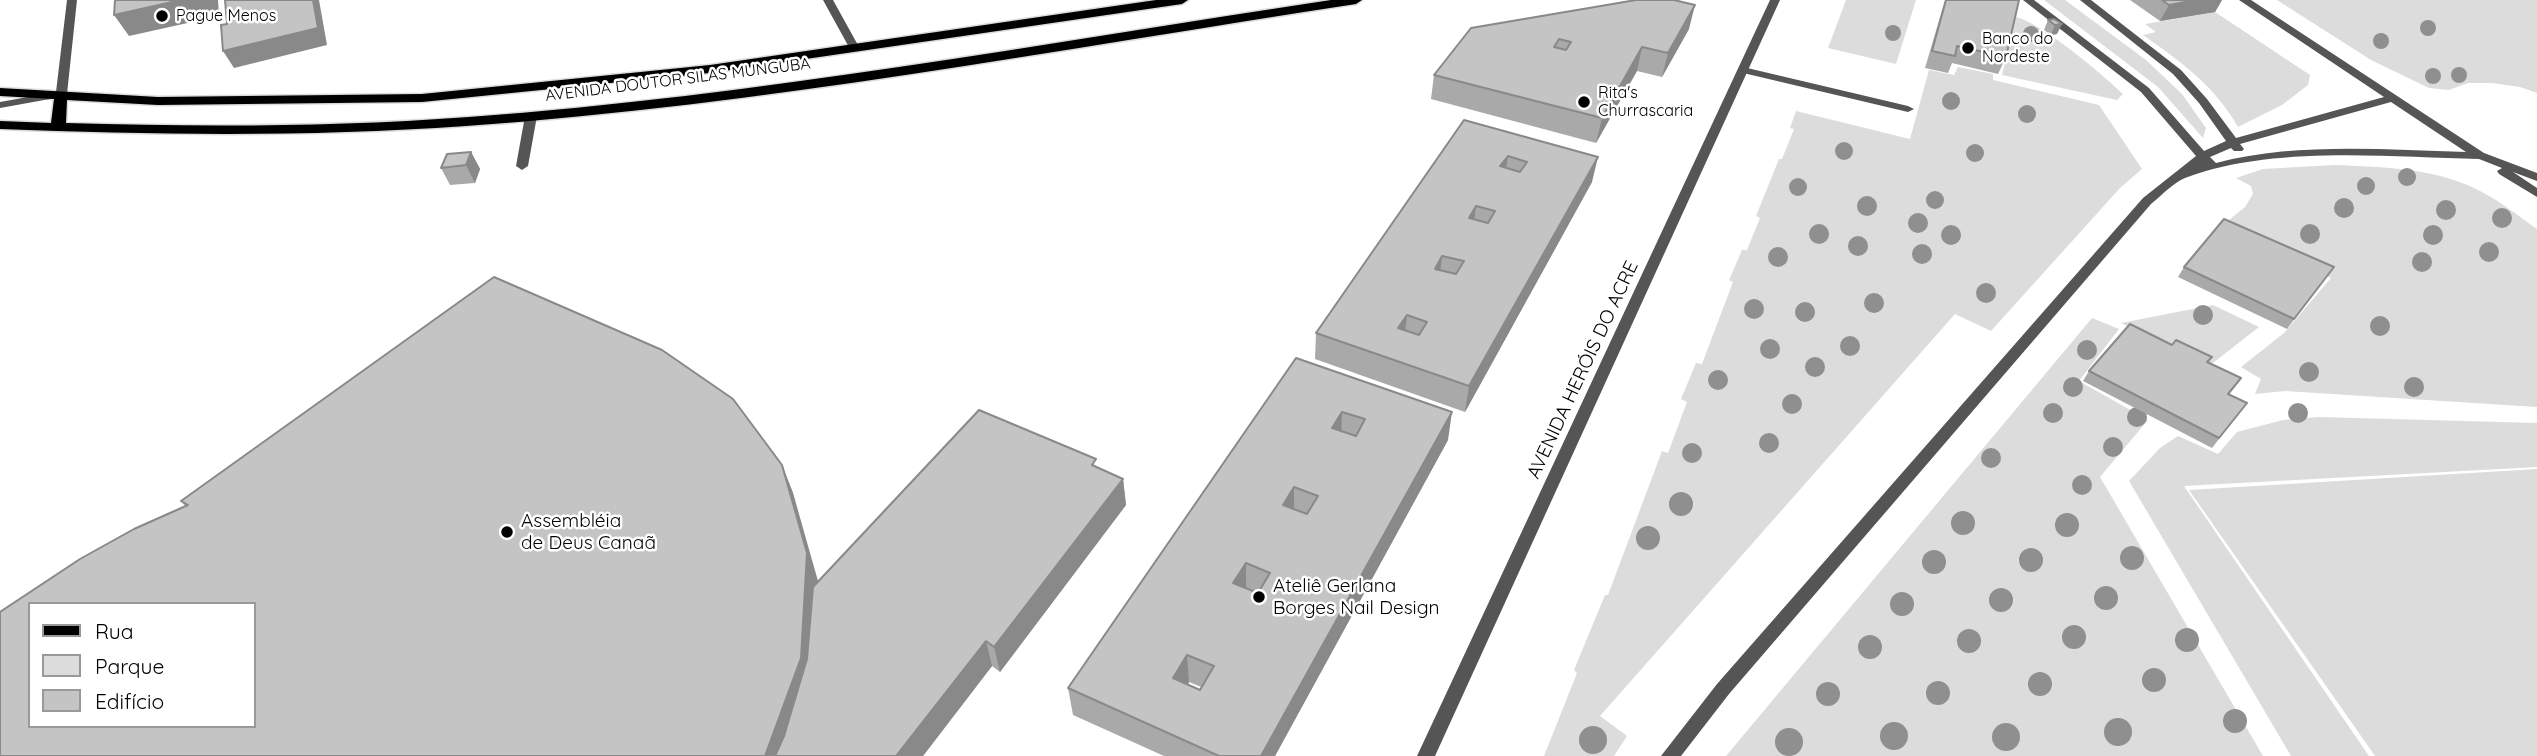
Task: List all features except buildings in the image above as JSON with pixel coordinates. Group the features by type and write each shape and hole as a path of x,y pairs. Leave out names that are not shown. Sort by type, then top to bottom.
{"main road":[{"name":"AVENIDA DOUTOR SILAS MUNGUBA","path":"0,92 158,101 422,98 710,69 1182,0"},
{"name":"AVENIDA DOUTOR SILAS MUNGUBA","path":"0,125 113,131 354,129 531,116 879,73 1356,0"},
{"path":"58,128 61,94"}],"street":[{"path":"0,105 61,94 72,0"},
{"path":"828,0 854,47"},
{"name":"AVENIDA HERÓIS DO ACRE","path":"1426,756 1775,0"},
{"path":"2028,0 2145,90 2214,166"},
{"path":"2085,0 2177,72 2203,101 2232,143 2248,158"},
{"path":"2244,0 2537,193"},
{"path":"1743,69 1908,109"},
{"path":"1670,756 1723,689 2147,201 2203,156 2232,143 2393,98"},
{"path":"522,166 531,116"},
{"path":"2177,176 2248,158 2328,152 2481,156 2537,177"}],"green space":[{"path":"1846,0 1916,0 1896,64 1828,48"},
{"path":"2044,0 2065,0 2146,60 2182,94 2206,128 2203,138 2158,87"},
{"path":"2277,0 2537,0 2537,93 2520,87 2492,83 2468,83 2449,90 2429,88 2371,60"},
{"path":"2215,12 2310,75 2308,85 2282,105 2238,127 2208,87 2184,65 2143,35 2156,32 2145,24"},
{"path":"2016,17 2056,39 2123,94 2117,100 2002,75"},
{"path":"1958,67 1993,74 1993,80 2099,105 2142,169 2120,188 1991,331 1955,314 1600,716 1627,736 1614,756 1544,756 1577,673 1574,670 1605,595 1608,595 1662,451 1668,453 1687,402 1681,399 1696,363 1702,364 1733,282 1729,280 1742,250 1747,250 1760,218 1756,216 1794,129 1790,128 1796,111 1910,139 1929,70 1954,75"},
{"path":"2335,165 2408,170 2445,177 2486,194 2537,229 2537,407 2285,391 2255,394 2261,379 2241,367 2284,333 2331,278 2218,229 2245,207 2253,194 2251,186 2236,178 2263,169"},
{"path":"2213,305 2259,327 2209,366 2121,323"},
{"path":"2092,318 2119,329 2079,381 2148,420 2100,477 2263,756 1726,756"},
{"path":"2319,417 2537,423 2537,467 2184,486 2369,756 2291,756 2129,481 2160,448 2178,436 2218,454 2237,432 2283,420"},
{"path":"2537,469 2537,756 2375,756 2189,490"}],"place":[{"name":"Pague Menos","path":"162,16"},
{"name":"Banco do Nordeste","path":"1968,48"},
{"name":"Rita's Churrascaria","path":"1584,102"},
{"name":"Assembléia de Deus Canaã","path":"507,532"},
{"name":"Ateliê Gerlana Borges Nail Design","path":"1259,597"}]}
